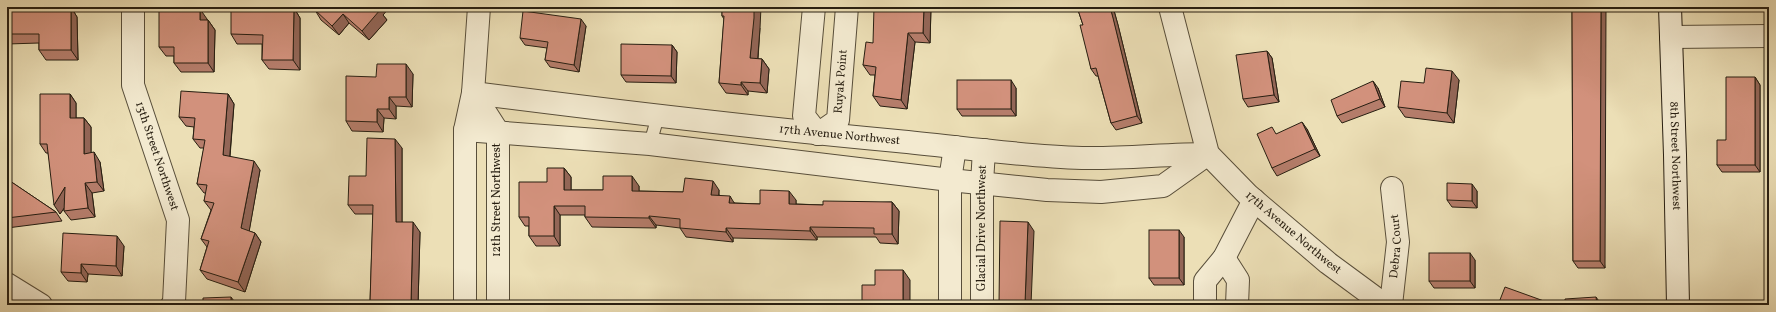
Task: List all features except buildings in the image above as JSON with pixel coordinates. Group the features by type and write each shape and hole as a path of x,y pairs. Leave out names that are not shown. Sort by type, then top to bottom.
{"street":[{"name":"13th Street Northwest","path":"132,7 133,85 178,220 174,302 172,305"},
{"path":"465,305 465,130 473,93 479,7"},
{"path":"814,7 804,116 818,134 814,163"},
{"name":"Ruyak Point","path":"818,134 838,120 847,7"},
{"path":"465,130 650,144 950,180 1047,190 1101,192 1163,186 1208,154 1170,7"},
{"name":"8th Street Northwest","path":"1670,7 1676,162 1678,305"},
{"path":"1671,37 1769,36"},
{"name":"17th Avenue Northwest","path":"473,93 818,134 984,150 1081,158 1119,158 1169,154 1208,154 1254,200 1328,263 1385,305"},
{"name":"12th Street Northwest","path":"473,93 498,132 498,305"},
{"path":"950,305 950,180 954,147"},
{"name":"Glacial Drive Northwest","path":"982,305 982,183 984,150"},
{"name":"Debra Court","path":"1391,305 1398,242 1392,188"},
{"path":"1205,305 1205,281 1224,258 1254,200"},
{"path":"1224,258 1238,280 1237,305"},
{"path":"7,284 41,305"}],"lane":[{"path":"650,144 658,116"}]}
